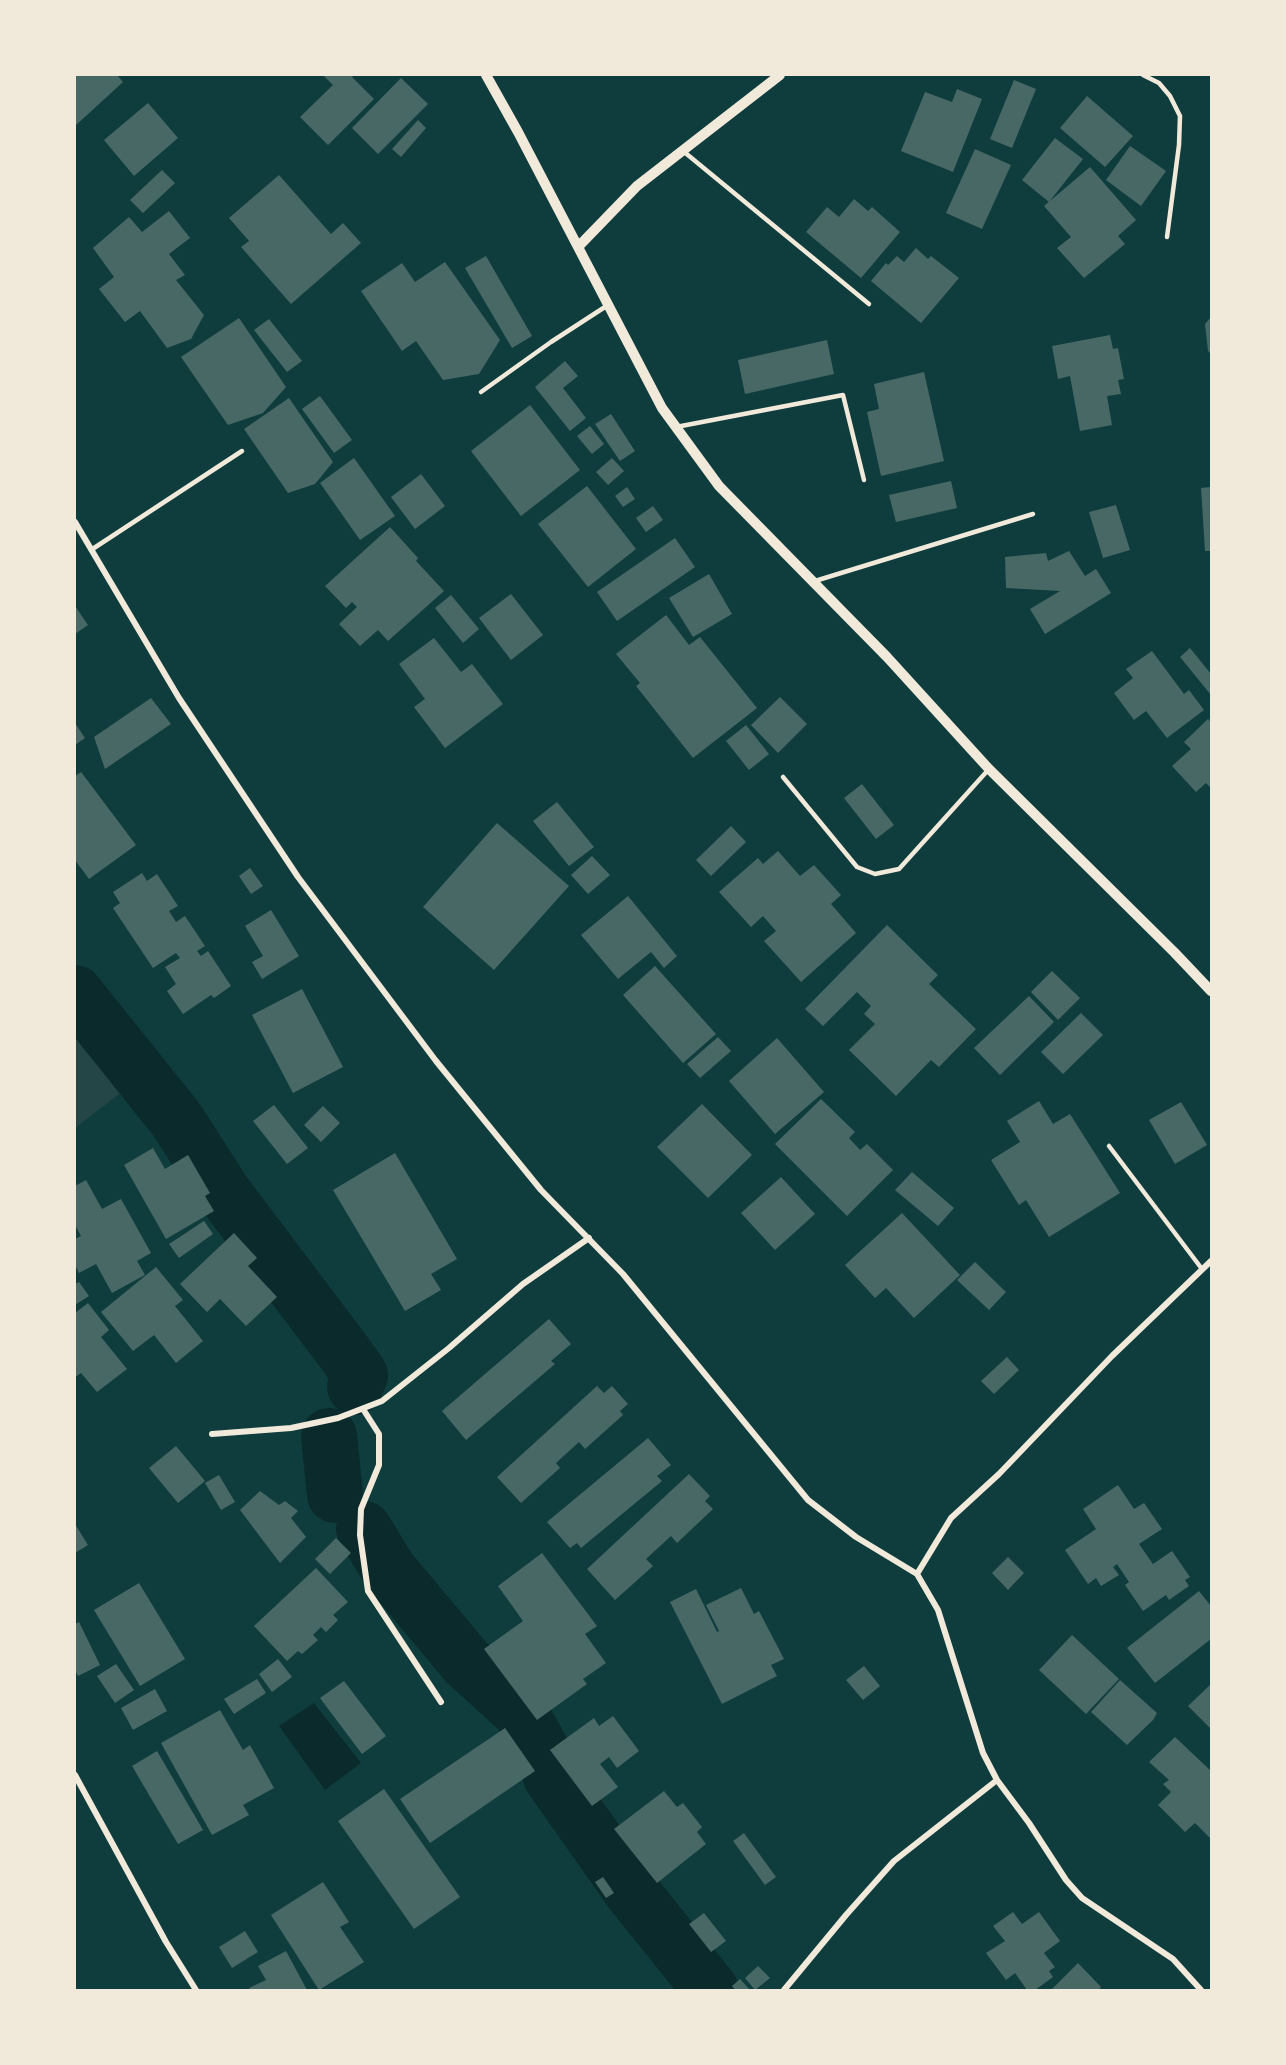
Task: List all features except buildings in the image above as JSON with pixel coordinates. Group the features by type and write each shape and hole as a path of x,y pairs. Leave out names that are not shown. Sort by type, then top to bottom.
{"street":[{"path":"486,75 662,408 719,486 887,657 989,770 1211,991"},
{"path":"578,247 638,186 780,75"},
{"path":"75,522 179,698 298,877 436,1061 541,1190 623,1274 808,1500 856,1537 917,1574 938,1610 983,1753 997,1780 1029,1823 1066,1880 1082,1898 1173,1959 1201,1990"},
{"path":"212,1434 291,1428 338,1418 382,1401 449,1348 523,1284 589,1238"},
{"path":"917,1574 951,1518 999,1474 1112,1356 1211,1262"},
{"path":"363,1408 379,1434 380,1465 361,1509 360,1535 368,1591 441,1702"},
{"path":"75,1775 165,1942 196,1990"},
{"path":"784,1990 846,1914 894,1861 997,1780"}],"lane":[{"path":"1143,75 1159,83 1170,96 1180,116 1179,145 1167,237"},
{"path":"683,151 869,304"},
{"path":"480,392 608,305"},
{"path":"676,427 843,395 864,480"},
{"path":"91,550 242,451"},
{"path":"812,582 1033,514"},
{"path":"783,777 857,867 875,874 899,869 989,770"},
{"path":"1109,1146 1202,1269"}],"shaded area":[{"path":"75,1030 123,1091 75,1128"},
{"path":"314,1703 361,1763 325,1790 279,1726"}],"waterway":[{"path":"75,993 176,1119 223,1192 346,1355 360,1375 355,1387"},
{"path":"329,1436 335,1495"},
{"path":"364,1529 389,1570 467,1663 520,1711 547,1760 551,1777 632,1892 711,1990"}]}
